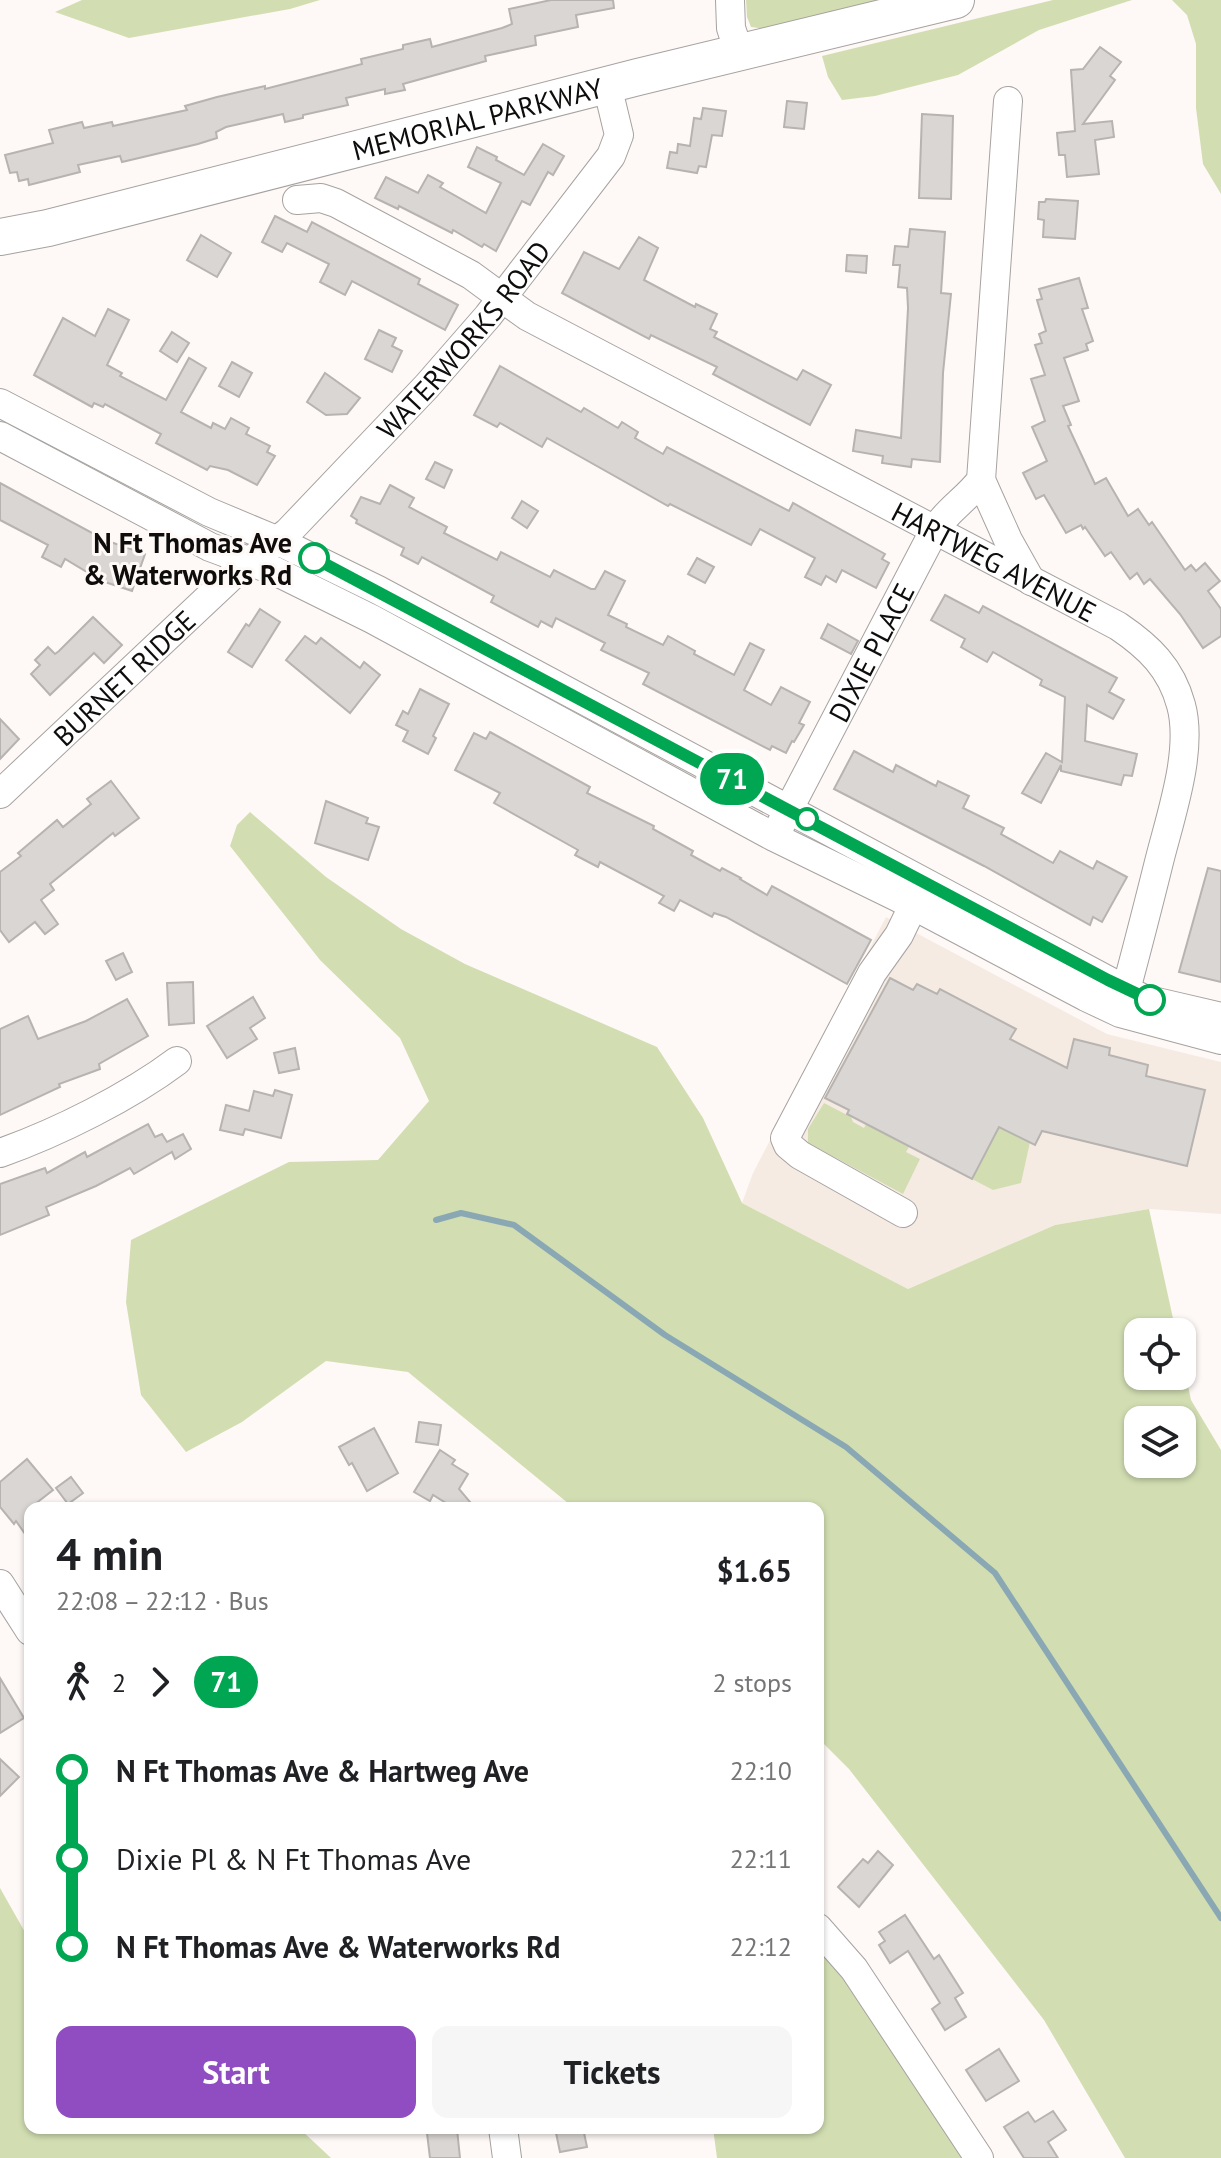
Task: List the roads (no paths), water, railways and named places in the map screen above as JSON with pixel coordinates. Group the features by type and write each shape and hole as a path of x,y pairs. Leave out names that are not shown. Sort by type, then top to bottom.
{"main road":[{"name":"MEMORIAL PARKWAY","path":"0,237 48,228 607,85 956,0"}],"street":[{"path":"730,0 731,28 739,52"},
{"name":"WATERWORKS ROAD","path":"248,562 288,532 427,386 501,298 611,156 619,135 607,85"},
{"path":"1008,101 981,480 1031,582"},
{"name":"HARTWEG AVENUE","path":"297,200 321,198 336,203 471,275 527,316 1138,639 1161,663 1175,687 1182,707 1184,741 1177,787 1123,1002"},
{"path":"0,403 209,512 276,540 389,596 788,809 1123,1002 1144,999 1221,1017"},
{"path":"0,436 210,547 275,571 372,619 774,837 913,906 1035,972 1221,1040"},
{"name":"DIXIE PLACE","path":"774,837 934,531 981,480"},
{"name":"BURNET RIDGE","path":"0,794 248,562"},
{"path":"903,1213 800,1155 785,1138 872,973 899,935 913,906"},
{"path":"0,1153 85,1115 160,1074 177,1061"},
{"path":"0,1584 24,1622"},
{"path":"824,1935 854,1969 979,2158"},
{"path":"504,2134 507,2158"}],"waterway":[{"path":"436,1220 461,1213 514,1225 665,1335 846,1447 995,1573 1221,1918"}],"place":[{"name":"N Ft Thomas Ave & Waterworks Rd","path":"314,558"}]}
